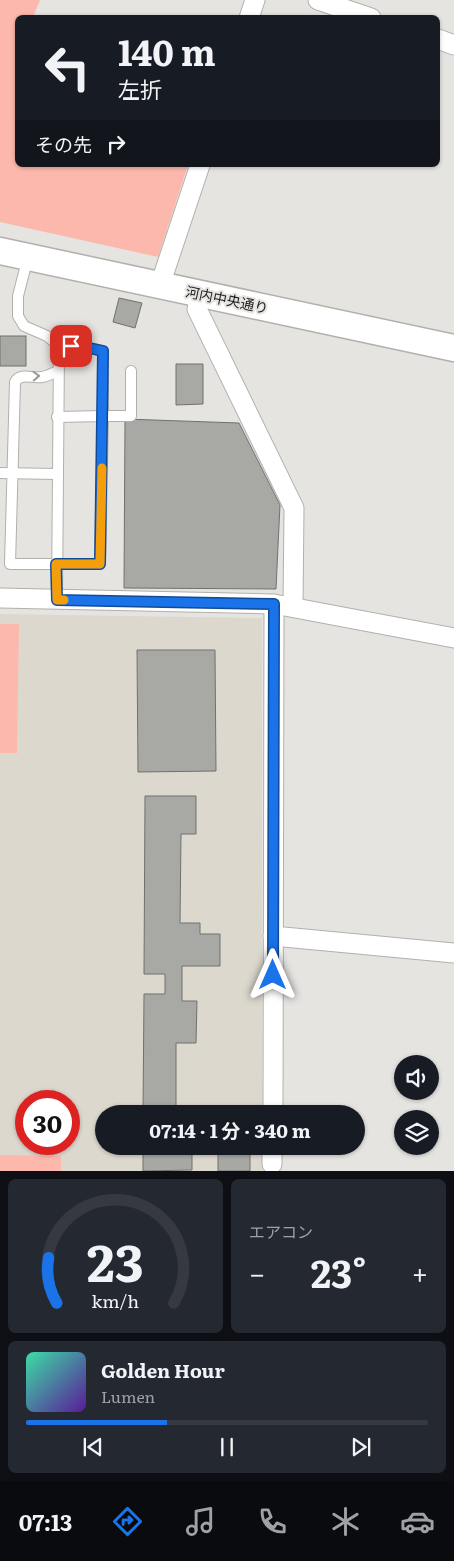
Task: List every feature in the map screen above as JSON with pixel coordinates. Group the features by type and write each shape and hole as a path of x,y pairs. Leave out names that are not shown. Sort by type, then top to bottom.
{"street":[{"path":"250,15 254,0"},
{"path":"318,0 363,15"},
{"path":"440,40 454,45"},
{"path":"160,285 199,167"},
{"name":"河内中央通り","path":"0,251 454,348"},
{"path":"200,294 197,309 294,508 293,607"},
{"path":"0,598 274,604 454,638"},
{"path":"273,1105 274,604"},
{"path":"273,936 454,953"}],"lane":[{"path":"28,257 18,296 18,316 24,326 47,336 59,346 57,600"},
{"path":"58,371 39,377 22,376 15,382 10,564 100,564 103,351 71,346 59,358"},
{"path":"57,417 131,416 131,371"},
{"path":"0,473 57,474"}],"shaded area":[{"path":"0,0 40,0 34,15 15,15 15,167 187,167 158,257 0,222"},
{"path":"0,614 262,618 262,1105 95,1105 95,1155 262,1155 262,1171 0,1171"},
{"path":"0,624 19,624 17,753 0,753"},
{"path":"0,1155 61,1156 61,1171 0,1171"}],"building":[{"path":"119,298 142,303 135,328 113,322"},
{"path":"0,336 26,336 26,366 0,366"},
{"path":"176,364 203,364 203,404 176,405"},
{"path":"125,419 239,423 280,505 276,589 124,588"},
{"path":"137,650 215,650 216,771 138,772"},
{"path":"145,796 196,796 196,834 181,834 180,923 200,923 200,934 220,934 220,966 182,966 182,1001 197,1001 196,1043 176,1043 176,1105 143,1105 144,994 165,994 165,974 144,974"},
{"path":"143,1155 192,1155 192,1170 143,1171"},
{"path":"218,1155 250,1155 250,1171 218,1171"}],"slow traffic":[{"path":"64,600 57,600 56,564 100,564 102,468"}],"route":[{"path":"71,346 94,348 103,351 100,564 56,564 57,600 274,604 273,975"}]}
